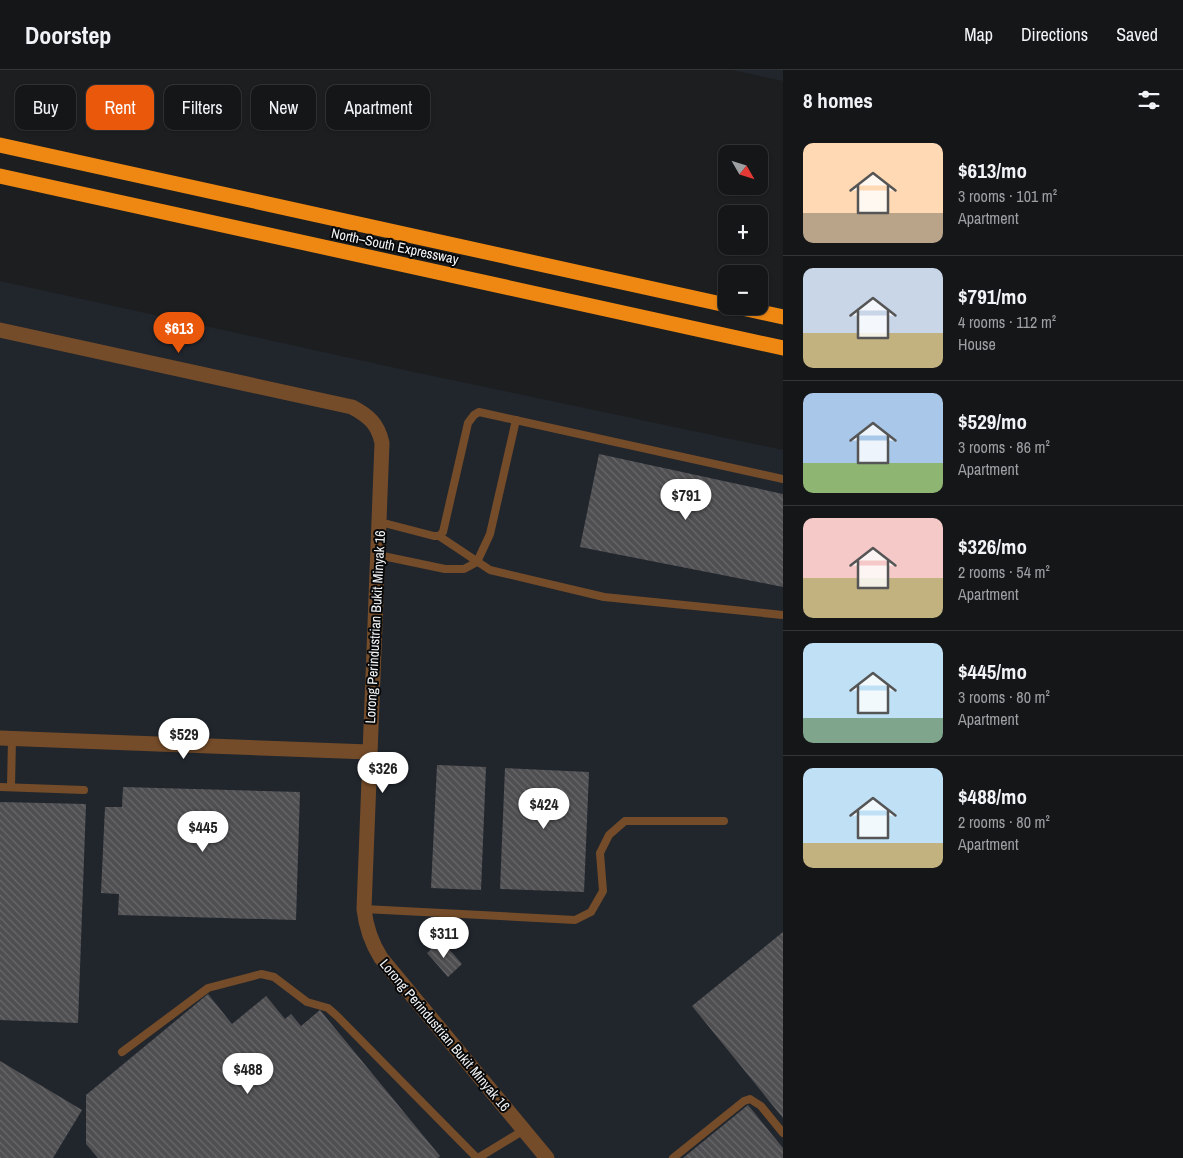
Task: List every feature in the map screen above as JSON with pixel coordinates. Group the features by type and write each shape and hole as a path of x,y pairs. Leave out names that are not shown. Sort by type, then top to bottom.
{"highway":[{"name":"North–South Expressway","path":"0,145 718,303"},
{"name":"North–South Expressway","path":"0,176 783,348"},
{"path":"768,314 783,317"}],"street":[{"name":"Lorong Perindustrian Bukit Minyak 16","path":"0,330 352,408 374,422 379,430 382,443 364,909 366,927 372,943 381,958 547,1158"},
{"path":"6,739 370,752"}],"lane":[{"path":"439,536 445,527 470,418 474,414 484,412 783,479"},
{"path":"378,555 446,569 464,569 477,562 490,534 516,420"},
{"path":"380,522 439,536 490,570 604,597 783,615"},
{"path":"6,739 12,787"},
{"path":"0,787 84,790"},
{"path":"364,909 575,920 591,912 603,890 600,853 609,835 625,821 724,821"},
{"path":"122,1052 208,988 261,974 274,976 307,1002 328,1008 337,1016 477,1158 490,1148 524,1130"},
{"path":"673,1158 744,1101 750,1099 761,1106 783,1133"}],"shaded area":[{"path":"732,70 783,70 783,81"},
{"path":"0,281 414,372 783,450 783,1158 0,1158"}],"building":[{"path":"599,454 783,494 783,587 580,547"},
{"path":"437,765 486,767 481,890 431,888"},
{"path":"505,768 589,772 584,892 500,889"},
{"path":"123,787 300,792 296,920 118,915 119,894 101,893 105,807 122,807"},
{"path":"0,802 86,804 78,1023 0,1020"},
{"path":"783,932 783,1118 692,1006"},
{"path":"441,940 462,964 448,977 427,953"},
{"path":"208,994 232,1024 266,996 285,1019 291,1014 301,1026 320,1010 440,1156 438,1158 98,1158 86,1144 86,1095"},
{"path":"0,1061 82,1110 53,1158 0,1158"},
{"path":"748,1105 783,1148 783,1158 683,1158"}]}
